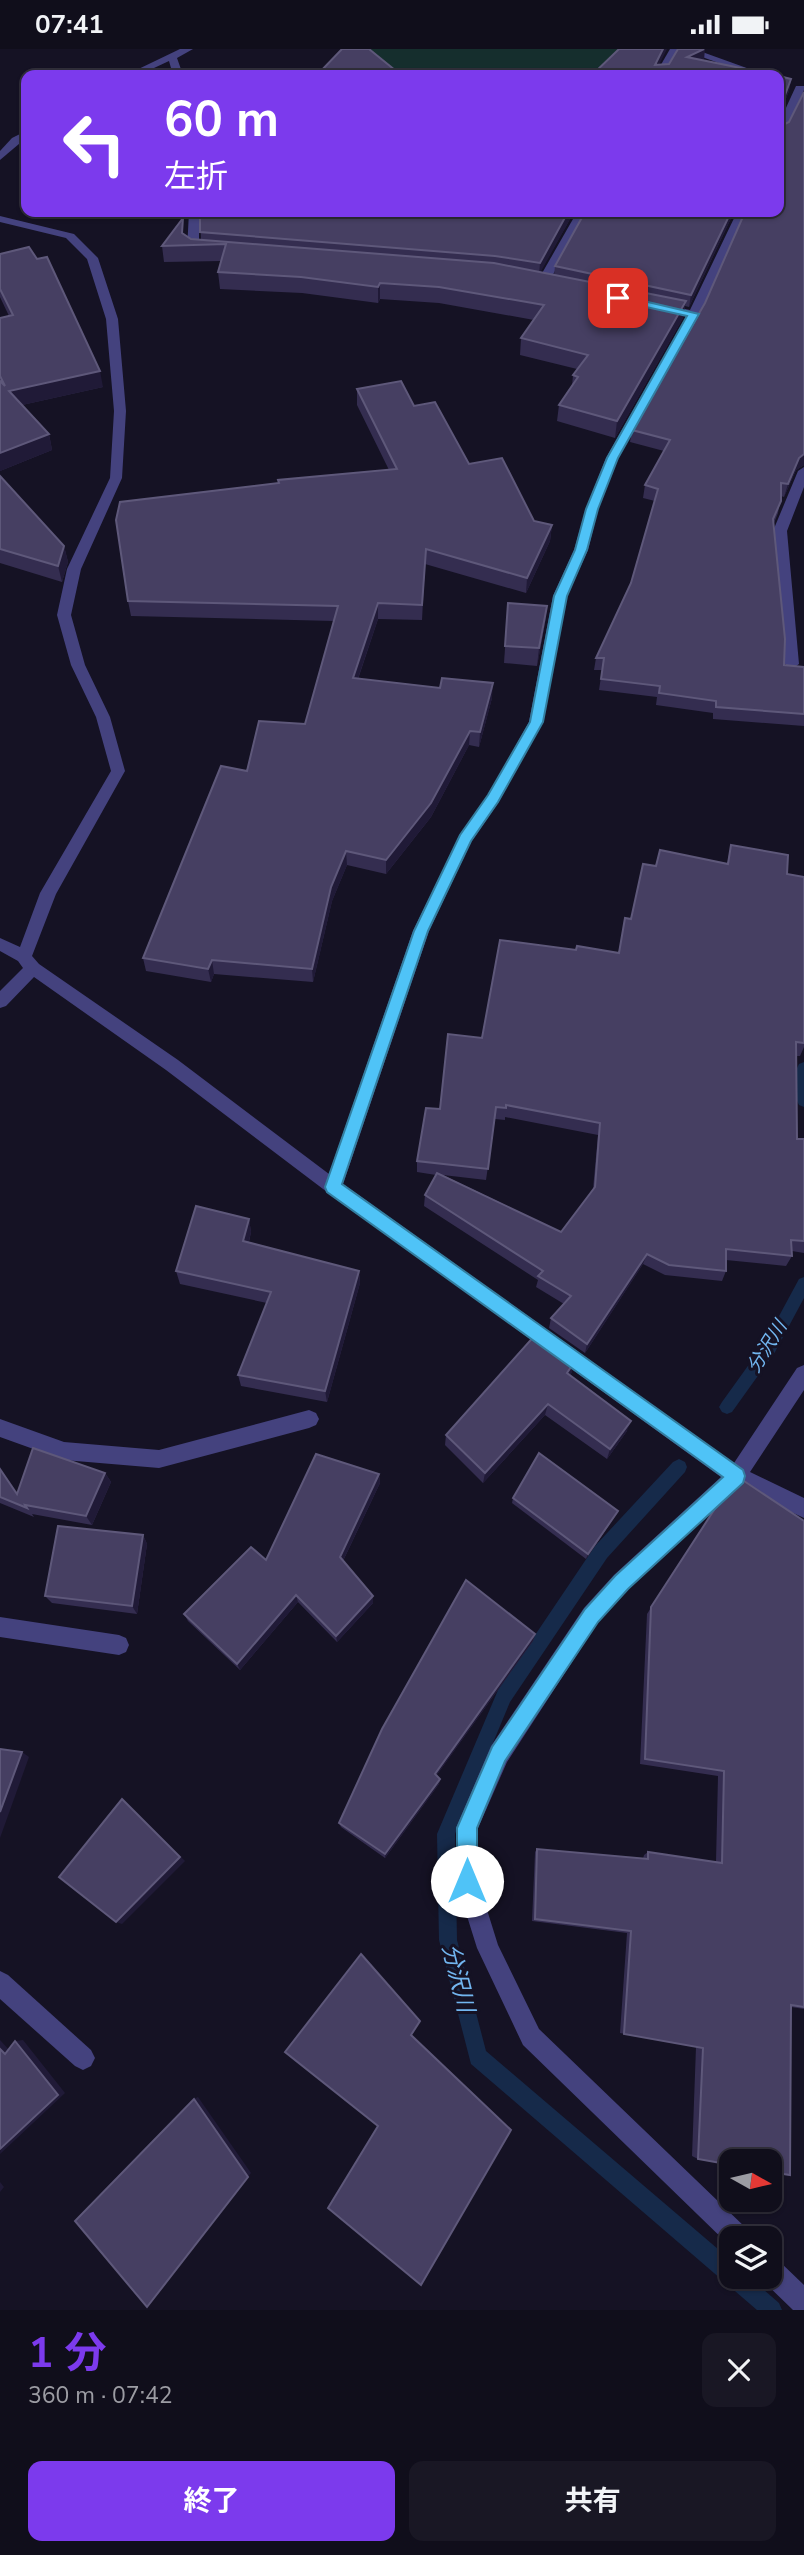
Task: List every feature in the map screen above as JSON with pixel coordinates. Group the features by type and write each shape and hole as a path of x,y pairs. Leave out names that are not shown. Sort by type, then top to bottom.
{"street":[{"path":"142,70 188,49"},
{"path":"663,70 675,49"},
{"path":"685,49 746,70"},
{"path":"172,57 176,70"},
{"path":"784,121 798,88"},
{"path":"0,157 21,137"},
{"path":"194,217 193,250 220,252"},
{"path":"543,282 579,217"},
{"path":"333,1187 421,931 465,839 493,799 536,722 561,596 581,550 592,509 612,458 694,314 740,217"},
{"path":"0,219 70,236 92,258 112,319 120,411 116,478 74,569 64,615 78,665 103,717 118,771 48,893 28,963 0,1001"},
{"path":"643,303 694,314"},
{"path":"792,664 780,531 804,471"},
{"path":"0,944 172,1065 333,1187 736,1476 804,1508"},
{"path":"726,2226 531,2037 488,1948 467,1881 467,1828 499,1754 583,1627 621,1582 736,1476 804,1374"},
{"path":"0,1428 64,1451 159,1459 309,1419"},
{"path":"0,1627 119,1644"},
{"path":"0,1983 83,2058"},
{"path":"782,2282 804,2303"}],"green space":[{"path":"369,49 634,49 601,70 360,70"}],"building":[{"path":"342,49 369,49 395,70 322,70"},
{"path":"619,49 663,49 655,65 669,64 678,49 704,49 687,57 751,70 597,70"},
{"path":"784,77 791,79 784,98"},
{"path":"804,92 804,454 799,458 788,484 781,483 781,501 773,519 785,639 784,665 804,667 804,714 716,707 716,701 659,693 660,686 601,679 604,658 596,658 631,583 658,489 645,485 670,440 632,430 705,303 743,217 784,217 784,124 789,122"},
{"path":"200,217 565,217 540,263 495,256 200,232"},
{"path":"582,217 729,217 691,295 555,266"},
{"path":"183,218 182,233 191,239 494,263 686,301 617,421 559,405 578,377 573,375 588,355 521,338 544,305 439,287 380,283 378,287 301,277 218,272 226,244 162,246"},
{"path":"29,247 37,259 47,257 100,371 9,391 49,434 0,453 0,381 5,386 0,376 0,318 13,315 0,289 0,254"},
{"path":"401,381 414,406 435,402 469,464 502,458 534,521 552,525 527,578 426,549 422,605 378,603 353,678 440,688 442,678 493,683 480,732 470,731 431,803 386,860 346,851 331,887 312,969 212,960 208,969 143,958 221,766 247,771 259,721 305,724 338,606 128,601 116,520 120,502 279,483 278,480 397,469 357,389"},
{"path":"0,476 64,546 58,566 0,549"},
{"path":"508,603 547,606 539,648 505,646"},
{"path":"731,845 788,855 787,874 804,877 804,1043 796,1042 797,1139 804,1139 804,1241 791,1240 792,1256 726,1249 726,1271 669,1265 647,1254 587,1344 551,1318 571,1296 538,1276 543,1271 425,1195 437,1173 561,1232 595,1187 600,1123 506,1105 506,1108 496,1107 488,1169 417,1161 426,1108 440,1109 448,1034 482,1038 500,940 576,950 577,946 619,953 625,918 631,919 643,864 656,866 660,850 728,864"},
{"path":"196,1206 249,1219 243,1241 359,1271 325,1391 238,1375 271,1292 176,1271"},
{"path":"536,1334 575,1361 567,1373 631,1421 610,1449 548,1404 485,1473 446,1435"},
{"path":"33,1448 105,1473 86,1516 25,1505 27,1508 0,1497 0,1469 17,1494"},
{"path":"539,1453 618,1511 588,1554 513,1498"},
{"path":"316,1454 379,1474 340,1557 373,1596 336,1636 296,1595 237,1664 184,1614 251,1547 266,1560"},
{"path":"744,1481 804,1521 804,2007 791,2005 790,2175 782,2174 782,2149 719,2149 719,2163 698,2159 703,2048 624,2034 631,1931 535,1919 537,1849 648,1859 648,1852 722,1863 724,1771 645,1759 651,1607 716,1507"},
{"path":"58,1526 143,1535 132,1606 45,1596"},
{"path":"466,1580 535,1634 435,1774 440,1779 385,1854 339,1823 382,1729"},
{"path":"0,1749 22,1752 0,1812"},
{"path":"122,1799 180,1857 116,1922 59,1877"},
{"path":"361,1954 420,2021 411,2035 511,2130 421,2285 328,2208 378,2126 285,2052"},
{"path":"15,2041 58,2095 0,2149 0,2049 5,2054"},
{"path":"194,2099 248,2177 147,2307 75,2221"}],"waterway":[{"name":"分沢川","path":"804,1068 804,1101"},
{"name":"分沢川","path":"727,1407 770,1347 804,1284"},
{"name":"分沢川","path":"679,1467 601,1552 504,1696 446,1834 448,1940 478,2057 719,2264"},
{"name":"分沢川","path":"748,2289 772,2310"}],"route":[{"path":"467,1881 467,1828 499,1754 591,1615 621,1582 736,1476 333,1187 421,931 465,839 493,799 536,722 561,596 581,550 592,509 612,458 694,314 618,298"}]}
